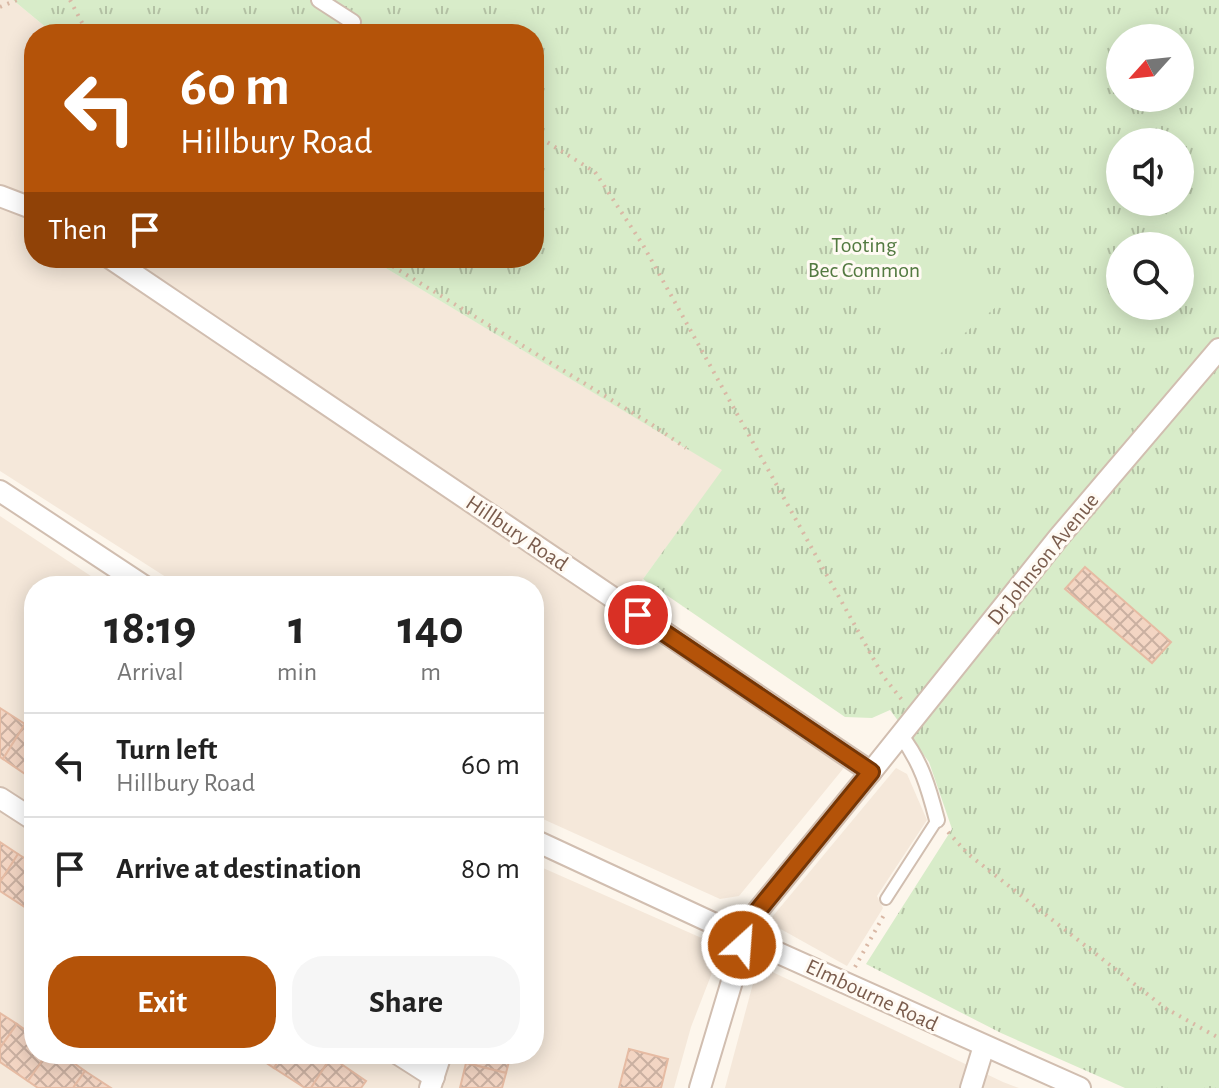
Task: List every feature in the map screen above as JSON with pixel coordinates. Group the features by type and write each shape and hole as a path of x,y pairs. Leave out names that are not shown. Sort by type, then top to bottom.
{"street":[{"path":"319,0 353,22"},
{"path":"0,196 24,205"},
{"name":"Hillbury Road","path":"125,268 871,772"},
{"name":"Dr Johnson Avenue","path":"871,772 1059,537 1219,349"},
{"path":"0,491 129,576"},
{"path":"901,736 914,752 928,783 937,820"},
{"path":"700,1088 745,938 756,913 871,772"},
{"path":"0,798 24,814"},
{"name":"Elmbourne Road","path":"544,845 1080,1088"},
{"path":"971,1088 984,1046"},
{"path":"410,1064 432,1082"}],"lane":[{"path":"886,899 937,820"}],"path":[{"path":"0,7 17,0"},
{"path":"70,0 83,24"},
{"path":"544,140 595,172 643,245 883,676 915,718"},
{"path":"395,268 686,448"},
{"path":"937,820 968,854 1165,1008 1219,1038"},
{"path":"847,982 889,907 886,899"}],"shaded area":[{"path":"0,0 13,0 42,24 24,24 24,268 386,268 723,470 618,618 847,764 739,896 720,899 544,820 544,576 164,576 0,471"},
{"path":"0,516 91,576 24,576 24,1064 544,1064 544,868 722,947 691,1027 674,1088 0,1088"},
{"path":"896,768 907,774 927,820 877,896 883,908 847,966 768,922"},
{"path":"758,965 1003,1082 1019,1088 725,1088"}],"green space":[{"name":"Tooting Bec Common","path":"13,0 1219,0 1219,1088 1125,1088 1001,1033 866,964 952,829 929,762 890,710 872,718 845,717 643,579 722,470 386,268 544,268 544,24 42,24"},
{"path":"951,254 996,307 930,362 886,308"}],"building":[{"path":"1085,567 1171,642 1152,663 1065,589"},
{"path":"0,708 24,726 3,759 0,757"},
{"path":"24,726 24,773 3,759"},
{"path":"0,842 18,854 0,882"},
{"path":"18,854 24,858 24,906 0,891 0,882"},
{"path":"0,1013 17,1024 0,1048"},
{"path":"17,1024 24,1029 24,1064 40,1064 28,1081 0,1062 0,1048"},
{"path":"629,1049 668,1059 661,1088 619,1088"},
{"path":"40,1064 75,1064 85,1071 73,1088 38,1088 28,1081"},
{"path":"277,1064 326,1064 311,1088 305,1088 274,1068"},
{"path":"326,1064 341,1064 366,1081 361,1088 311,1088"},
{"path":"466,1064 506,1073 502,1088 460,1088"},
{"path":"470,1064 508,1064 506,1073"},
{"path":"85,1071 111,1088 73,1088"}],"route":[{"path":"638,615 871,772 756,913 742,945"}]}
